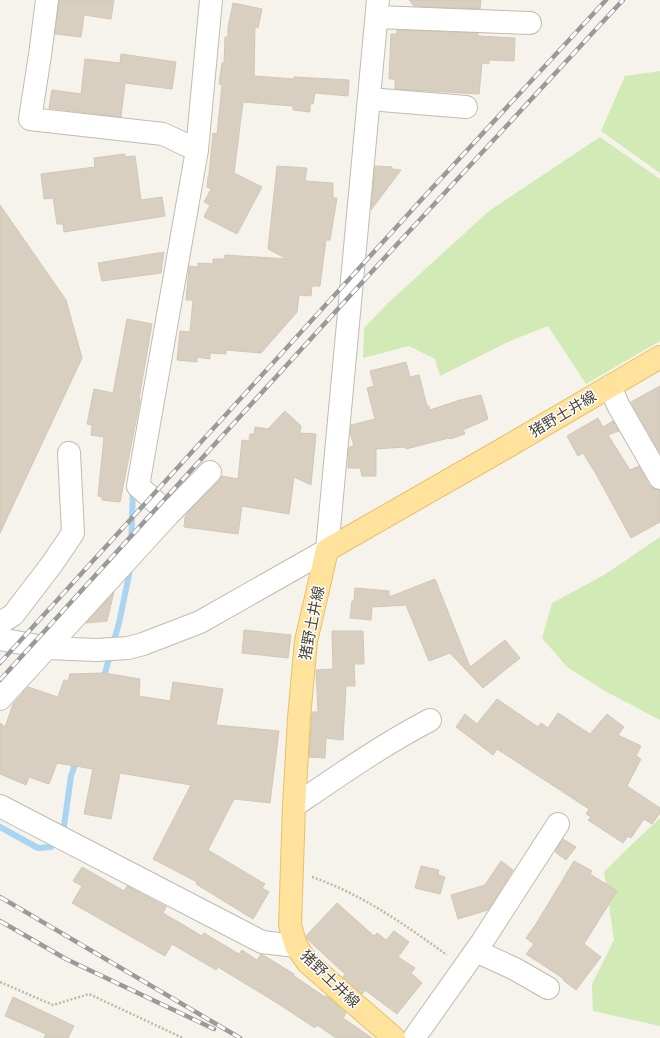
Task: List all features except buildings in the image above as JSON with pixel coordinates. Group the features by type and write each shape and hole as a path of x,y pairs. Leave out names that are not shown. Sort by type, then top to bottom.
{"main road":[{"name":"猪野土井線","path":"394,1038 308,963 296,946 290,925 294,806 299,718 306,641 327,550 660,357"}],"street":[{"path":"47,0 30,119 163,134 197,150"},
{"path":"169,514 138,486 197,150 211,0"},
{"path":"0,639 48,648 96,650 128,648 143,644 200,622 327,550 378,8 530,23"},
{"path":"369,99 466,107"},
{"path":"610,386 618,405 660,478"},
{"path":"0,623 12,615 52,564 73,533 69,452"},
{"path":"0,699 169,514 210,472"},
{"path":"294,806 384,747 430,720"},
{"path":"0,806 262,942 296,946"},
{"path":"414,1038 470,959 558,824"},
{"path":"470,959 515,969 548,988"}],"path":[{"path":"291,870 329,883 470,959"},
{"path":"0,982 53,1005 88,994 183,1038"}],"green space":[{"path":"660,71 660,173 601,131 625,76"},
{"path":"600,137 660,179 660,341 586,384 548,326 510,341 440,376 435,359 409,346 363,358 364,328 388,303 489,211"},
{"path":"660,537 660,720 605,691 567,667 542,638 552,603 604,575"},
{"path":"660,818 660,1026 593,1011 592,984 614,940 604,872"}],"waterway":[{"path":"131,548 133,489"},
{"path":"103,680 119,623 130,567"},
{"path":"0,827 38,848 51,847 64,826 71,776 77,759"}],"railway":[{"path":"0,663 422,199 606,0"},
{"path":"0,680 378,265 623,0"},
{"path":"0,897 240,1038"},
{"path":"0,921 66,959 214,1029"}]}
